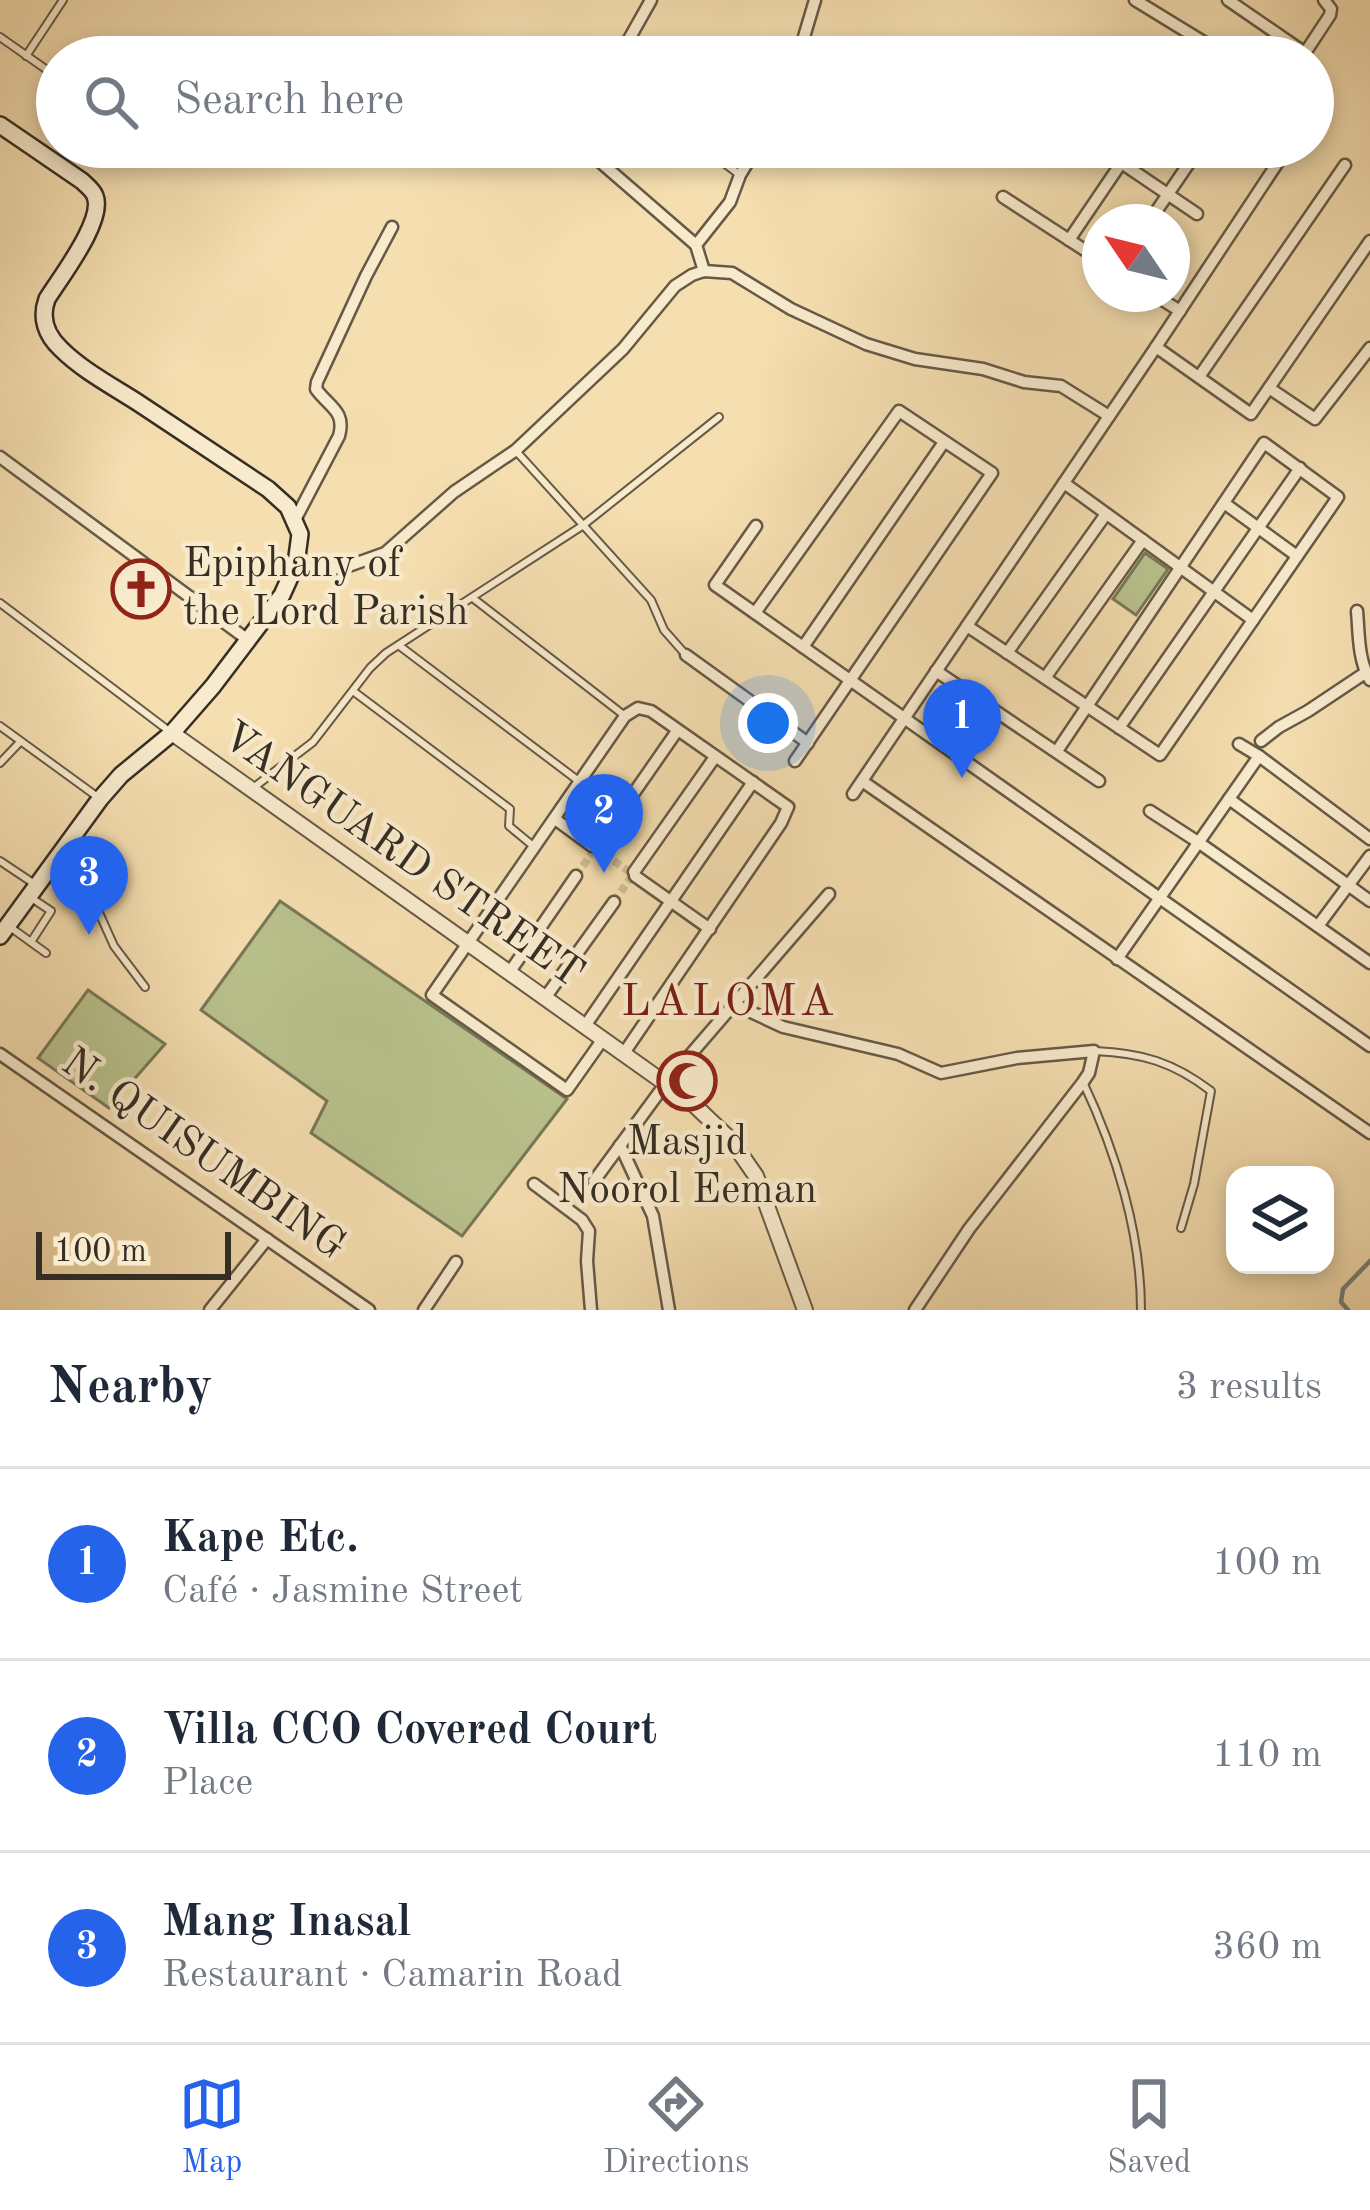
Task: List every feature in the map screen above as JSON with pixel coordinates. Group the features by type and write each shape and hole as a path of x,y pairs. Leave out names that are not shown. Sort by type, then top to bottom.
{"main road":[{"path":"0,125 36,150"},
{"path":"4,931 32,890 53,871 100,799 172,733 282,595 296,564 300,534 287,507 268,489 110,385 52,338 43,320 46,299 92,225 97,200 93,191 62,168"}],"street":[{"path":"631,36 651,0"},
{"path":"804,36 815,0"},
{"path":"1135,0 1194,36"},
{"path":"1228,0 1278,36"},
{"path":"1316,36 1330,15 1324,0"},
{"path":"1199,377 1345,165"},
{"path":"607,168 696,245 704,271"},
{"path":"696,245 730,202 744,168"},
{"path":"1069,240 1118,168"},
{"path":"1129,168 1197,214"},
{"path":"1161,204 1186,168"},
{"path":"1190,296 1274,168"},
{"path":"1003,196 1082,248"},
{"path":"296,520 342,425 341,415 316,389 317,382 392,227"},
{"path":"1156,347 1251,414 1370,241"},
{"path":"296,564 343,568 385,553 454,492 516,450 622,349 675,286 704,271 732,273 791,309 866,344 915,359 1061,386 1109,416"},
{"path":"853,794 1179,312"},
{"path":"1269,388 1315,418 1370,347"},
{"path":"755,614 899,411 992,473 794,761"},
{"path":"803,647 944,442"},
{"path":"967,626 1087,706 1119,728 1160,755 1338,496 1264,443 1180,567 1087,706 1057,751"},
{"path":"0,457 248,640"},
{"path":"1119,728 1300,468"},
{"path":"1064,483 1253,620"},
{"path":"1224,503 1297,556"},
{"path":"1007,653 1106,514"},
{"path":"756,526 715,585 1370,1046"},
{"path":"1045,678 1143,540"},
{"path":"1262,741 1368,676 1357,611"},
{"path":"686,655 808,742"},
{"path":"936,671 1099,782"},
{"path":"603,1039 567,1090 432,996 625,716 638,708 651,711 785,803 788,812 623,1053"},
{"path":"555,819 594,846 677,731"},
{"name":"VANGUARD STREET","path":"172,733 666,1083 712,1122 756,1176 806,1310"},
{"path":"1239,745 1370,838"},
{"path":"1117,959 1259,756"},
{"path":"710,929 634,874 715,757"},
{"path":"862,781 1370,1133"},
{"path":"585,1026 753,782"},
{"path":"1229,799 1370,901"},
{"path":"1150,811 1370,963"},
{"path":"1318,926 1370,856"},
{"path":"509,973 576,876"},
{"path":"594,1181 666,1083 829,894"},
{"path":"545,998 614,902"},
{"path":"734,1004 783,1027 898,1054 941,1073 1017,1058 1094,1051 1083,1082 969,1229 915,1310"},
{"name":"N. QUISUMBING","path":"0,1054 369,1310"},
{"path":"620,1144 653,1216 669,1310"},
{"path":"534,1184 590,1231 591,1310"},
{"path":"211,1310 267,1239"},
{"path":"424,1310 456,1262"}],"lane":[{"path":"39,36 63,0"},
{"path":"0,38 36,63"},
{"path":"26,56 36,41"},
{"path":"731,168 740,175"},
{"path":"250,790 313,742 386,653 582,526 718,417"},
{"path":"516,450 650,600 664,630 686,655"},
{"path":"473,599 625,716"},
{"path":"0,603 172,733"},
{"path":"400,646 580,782"},
{"path":"353,691 510,809 509,826 535,848"},
{"path":"0,726 100,799"},
{"path":"0,764 20,742"},
{"path":"0,861 51,911 32,942"},
{"path":"88,898 114,946 145,986"},
{"path":"4,931 46,953"},
{"path":"1094,1051 1163,1061 1211,1091 1181,1228"},
{"path":"1083,1082 1127,1204 1141,1310"}],"green space":[{"path":"1145,553 1168,569 1136,615 1113,599"},
{"path":"280,901 567,1099 462,1236 311,1133 327,1101 201,1010"},
{"path":"88,990 165,1044 109,1108 38,1058"}],"waterway":[{"path":"1348,1310 1341,1302 1343,1289 1370,1261"}],"tunnel":[{"path":"594,847 635,876"},
{"path":"576,876 596,847"},
{"path":"614,902 633,874"}],"place":[{"name":"Epiphany of the Lord Parish","path":"141,589"},
{"name":"Kape Etc.","path":"962,778"},
{"name":"Villa CCO Covered Court","path":"604,873"},
{"name":"Mang Inasal","path":"89,935"},
{"name":"Masjid Noorol Eeman","path":"687,1081"}],"district":[{"name":"LALOMA","path":"729,1003"}]}
